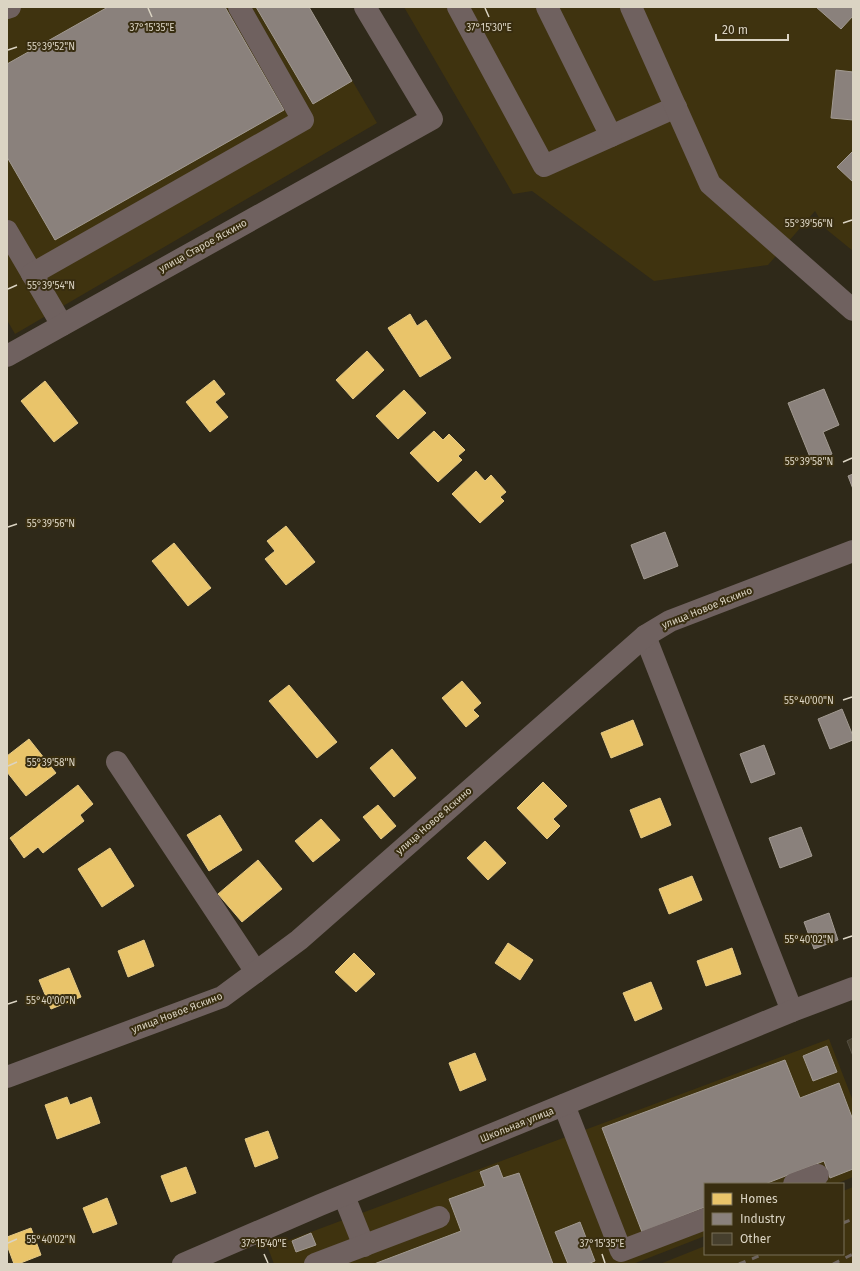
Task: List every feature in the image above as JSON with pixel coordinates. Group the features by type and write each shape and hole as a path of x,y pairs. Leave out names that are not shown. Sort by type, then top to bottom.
{"street":[{"path":"32,274 303,120 238,7"},
{"name":"улица Старое Яскино","path":"7,356 432,119 365,7"},
{"path":"458,7 544,166 676,107"},
{"path":"547,7 611,136"},
{"path":"631,7 710,184 853,310"},
{"path":"7,231 62,325"},
{"name":"улица Новое Яскино","path":"7,1077 222,997 300,940 645,636 670,621 853,551"},
{"path":"645,636 792,1011"},
{"path":"118,762 256,972"},
{"name":"Школьная улица","path":"183,1264 792,1011 853,988"},
{"path":"564,1105 621,1252 704,1219"},
{"path":"797,1183 818,1175"},
{"path":"344,1196 364,1246"},
{"path":"315,1264 439,1217"}],"shaded area":[{"path":"7,7 309,7 377,123 15,334 7,320"},
{"path":"404,7 853,7 853,251 826,229 815,211 768,265 654,281 532,191 513,194"},
{"path":"829,1039 853,1101 853,1177 838,1183 704,1183 704,1236 633,1264 274,1264 268,1248"},
{"path":"853,1187 853,1264 660,1264 704,1246 704,1255 844,1255 844,1191"}],"building: Homes":[{"path":"410,314 417,326 426,320 451,358 420,377 388,328"},
{"path":"367,351 384,370 353,399 336,380"},
{"path":"214,380 225,394 215,402 228,417 210,432 186,402"},
{"path":"45,381 78,423 54,442 21,401"},
{"path":"404,390 426,413 398,439 376,416"},
{"path":"434,431 443,440 449,434 465,450 458,456 462,460 438,482 410,453"},
{"path":"476,471 485,481 491,475 506,492 500,497 504,501 480,523 452,494"},
{"path":"286,526 315,562 286,585 265,559 275,551 267,541"},
{"path":"174,543 211,588 188,606 152,561"},
{"path":"462,681 481,703 473,710 479,716 466,727 442,698"},
{"path":"289,685 337,742 317,758 269,701"},
{"path":"633,720 643,745 611,758 601,733"},
{"path":"29,739 56,773 26,796 7,772 7,756"},
{"path":"392,749 416,778 394,797 370,768"},
{"path":"543,782 567,806 553,819 560,826 547,839 517,808"},
{"path":"78,785 93,804 80,815 84,821 43,853 38,847 24,858 10,838"},
{"path":"660,798 671,825 641,838 630,810"},
{"path":"378,805 396,826 381,839 363,817"},
{"path":"220,815 242,850 209,871 187,835"},
{"path":"321,819 340,840 313,862 295,841"},
{"path":"485,841 506,863 488,880 467,858"},
{"path":"110,848 134,886 102,907 78,869"},
{"path":"258,860 282,889 242,922 218,894"},
{"path":"692,876 702,900 669,914 659,889"},
{"path":"144,940 154,966 128,977 118,951"},
{"path":"508,943 533,960 520,980 495,963"},
{"path":"732,948 741,974 706,986 697,961"},
{"path":"354,953 375,974 356,992 335,972"},
{"path":"69,968 81,997 51,1009 39,980"},
{"path":"651,982 662,1009 635,1021 623,993"},
{"path":"475,1053 486,1080 460,1091 449,1063"},
{"path":"67,1097 70,1105 91,1097 100,1123 57,1139 45,1105"},
{"path":"268,1131 278,1158 255,1167 245,1139"},
{"path":"186,1167 196,1193 171,1202 161,1176"},
{"path":"107,1198 117,1224 93,1233 83,1208"},
{"path":"31,1228 41,1255 18,1264 14,1264 7,1245 7,1237"}],"building: Industry":[{"path":"108,7 225,7 284,110 55,240 7,157 7,64"},
{"path":"256,7 309,7 352,81 313,104"},
{"path":"816,7 853,7 853,16 841,29"},
{"path":"836,70 853,72 853,120 831,118"},
{"path":"853,151 853,182 837,167"},
{"path":"824,389 839,425 823,432 832,454 812,462 788,403"},
{"path":"853,474 853,489 848,476"},
{"path":"665,532 678,566 644,579 631,545"},
{"path":"842,709 853,736 853,740 830,749 818,719"},
{"path":"764,745 775,774 751,783 740,754"},
{"path":"801,827 812,856 780,868 769,838"},
{"path":"829,913 838,940 814,949 804,922"},
{"path":"827,1046 837,1072 813,1081 803,1056"},
{"path":"785,1060 800,1098 839,1083 853,1120 853,1169 830,1178 824,1161 768,1183 704,1183 704,1207 642,1232 602,1128"},
{"path":"498,1165 503,1178 519,1173 553,1264 374,1264 461,1231 449,1199 485,1186 480,1172"},
{"path":"580,1222 595,1261 588,1264 568,1264 555,1232"},
{"path":"311,1233 316,1245 296,1252 292,1241"}],"building: Other":[{"path":"853,1038 853,1056 847,1041"}],"railway":[{"path":"844,1223 853,1219"},
{"path":"833,1264 853,1254"},
{"path":"739,1264 762,1255"}]}
